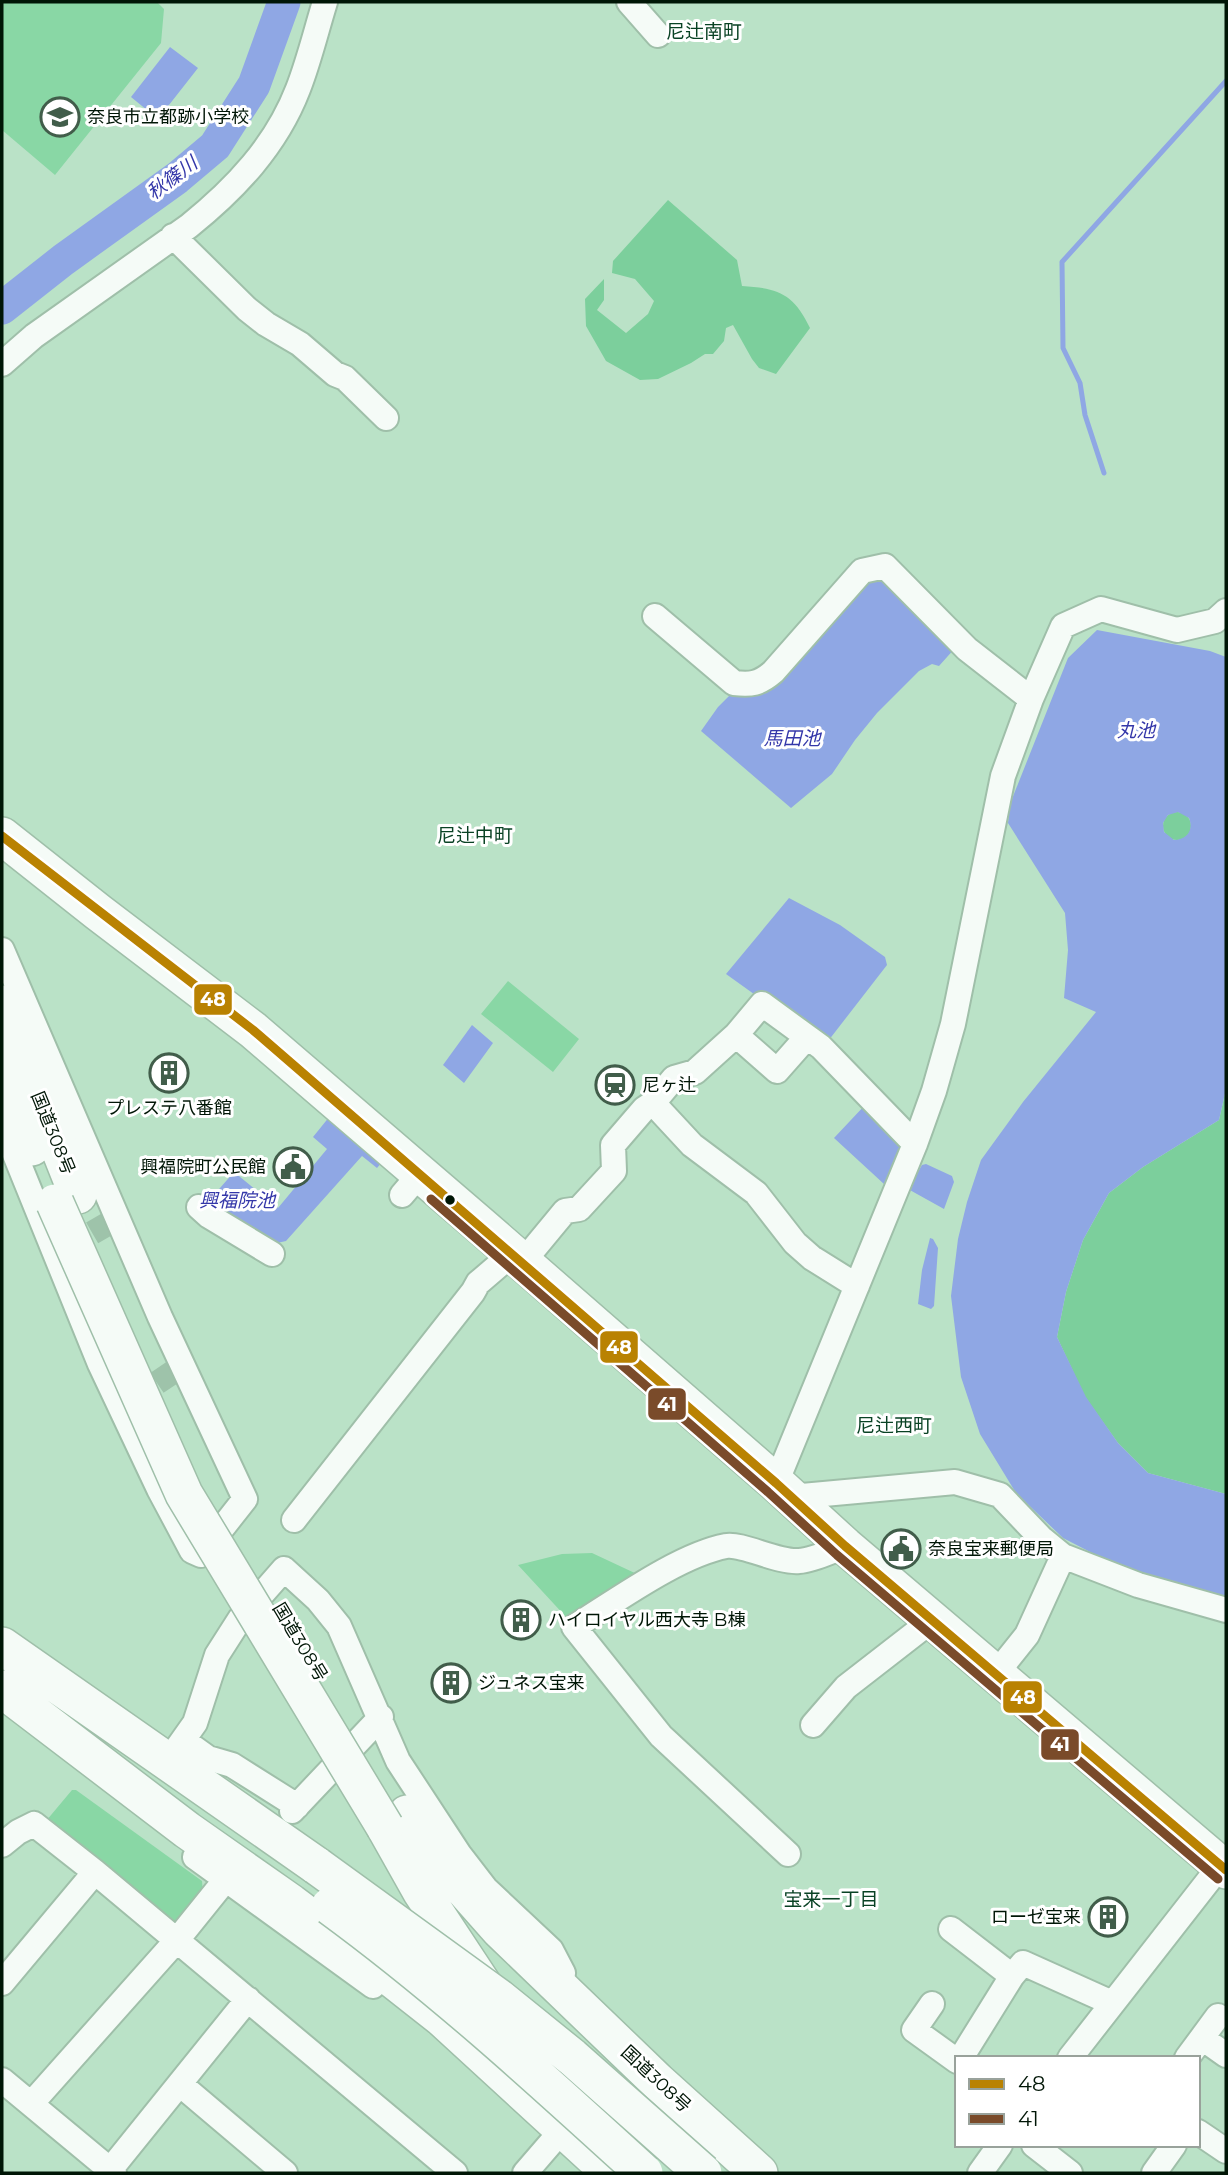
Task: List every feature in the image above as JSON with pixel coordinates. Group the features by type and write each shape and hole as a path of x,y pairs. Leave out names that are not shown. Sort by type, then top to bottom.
{"highway":[{"path":"2,836 253,1030 411,1184 517,1259 845,1546 1223,1868"},
{"name":"国道308号","path":"2,1004 66,1199 184,1494 396,1821 421,1891 511,2029 582,2128 624,2173"},
{"name":"国道308号","path":"2,1074 66,1199"},
{"path":"3,1657 111,1749 187,1830 291,1903 442,2018 611,2173"},
{"path":"2,1689 496,1969 536,2002 719,2173"},
{"name":"国道308号","path":"396,1821 430,1851 500,1930 556,1985 759,2173"},
{"path":"315,1867 400,1958 505,2046 644,2173"},
{"path":"315,1867 499,1998 572,2057 703,2173"},
{"path":"421,1891 488,1976 586,2087 678,2173"}],"street":[{"path":"2,364 34,336 212,207 251,169 273,138 298,90 325,2"},
{"path":"629,2 658,35"},
{"path":"173,236 247,309 300,344 335,374 345,378 386,418"},
{"path":"655,616 733,683 760,683 773,672 862,571 885,566 967,649 1031,699"},
{"path":"1226,611 1215,621 1177,629 1101,609 1063,626 1031,699 1003,776 953,1024 934,1091 857,1286 784,1490 954,1482 1000,1495 1041,1538 1063,1556 1138,1584 1226,1610"},
{"path":"2,950 160,1317 245,1499 201,1555 192,1551 159,1489 100,1364 2,1121"},
{"path":"293,1520 478,1283 517,1259 565,1211 579,1209 614,1171 613,1145 643,1110 653,1103 674,1078 695,1072 736,1035 762,1004 821,1047 915,1144"},
{"path":"736,1035 777,1071 807,1037"},
{"path":"653,1103 692,1145 756,1193 795,1243 812,1258 857,1286"},
{"path":"199,1207 209,1216 272,1254"},
{"path":"788,1854 661,1736 574,1626 673,1567 699,1554 729,1545 774,1558 799,1561 845,1546"},
{"path":"995,1675 1027,1635 1063,1556"},
{"path":"381,1717 294,1808 232,1765 208,1758 180,1743 195,1723 217,1655 240,1619 284,1569 318,1600 339,1626 381,1717 398,1760 459,1854 486,1889 551,1950 564,1973 556,1985"},
{"path":"813,1725 846,1687 932,1620"},
{"path":"134,1807 132,1810 228,1876 550,2117 525,2173"},
{"path":"2,1846 18,1832 34,1824 95,1871 455,2173"},
{"path":"1082,2054 1112,2003 1223,1868"},
{"path":"2,1983 95,1871"},
{"path":"32,2104 177,1940 228,1876"},
{"path":"951,1929 1012,1976"},
{"path":"962,2056 1023,1963 1112,2003"},
{"path":"2,2080 112,2172 248,1999"},
{"path":"932,2004 914,2030 955,2059"},
{"path":"1218,2015 1194,2048 1226,2055"},
{"path":"181,2085 285,2173"},
{"path":"1200,2133 1226,2151"},
{"path":"984,2171 998,2147"},
{"path":"1037,2147 1070,2173"},
{"path":"1154,2173 1173,2147"}],"green space":[{"name":"奈良市立都跡小学校","path":"2,2 157,2 164,9 161,43 55,175 2,130"},
{"path":"668,200 737,260 742,286 775,291 798,307 810,328 776,374 759,368 733,325 726,328 724,341 713,354 705,354 658,379 640,380 606,361 586,326 585,299 604,279 604,300 597,310 626,333 648,314 654,301 635,279 612,273 613,261"},
{"path":"1177,812 1187,816 1191,826 1187,836 1177,840 1167,836 1163,826 1167,816"},
{"path":"508,981 579,1039 553,1072 481,1014"},
{"path":"1226,1089 1226,1494 1148,1473 1118,1443 1085,1397 1057,1337 1066,1292 1083,1240 1109,1193 1143,1167 1219,1120"},
{"path":"592,1553 639,1575 566,1617 518,1565 562,1554"},
{"path":"72,1790 76,1790 202,1881 203,1893 174,1929 46,1821"}],"water":[{"path":"170,47 198,68 158,119 131,97"},
{"name":"馬田池","path":"876,574 956,647 939,666 932,664 919,671 877,713 832,774 791,808 701,731 733,692 866,577"},
{"name":"丸池","path":"1097,630 1210,651 1226,657 1226,1089 1219,1120 1143,1167 1109,1193 1083,1240 1066,1292 1057,1337 1086,1397 1118,1443 1148,1473 1226,1494 1226,1600 1131,1573 1063,1538 1016,1493 980,1434 961,1377 951,1296 958,1239 981,1160 1023,1102 1096,1012 1064,998 1068,950 1065,913 1008,823 1010,804 1068,658","holes":["1178,812 1189,818 1190,830 1183,838 1174,840 1164,832 1163,823 1168,815"]},
{"path":"789,898 840,925 885,957 887,965 825,1045 726,974"},
{"path":"472,1025 493,1043 464,1083 443,1065"},
{"path":"866,1104 904,1143 884,1184 834,1138"},
{"name":"興福院池","path":"330,1116 382,1162 377,1168 362,1156 286,1241 277,1243 206,1204 234,1172 278,1208 327,1149 313,1137"},
{"path":"926,1164 952,1176 954,1182 944,1209 908,1189 922,1165"},
{"path":"930,1238 938,1248 934,1306 931,1309 918,1304 922,1270"}],"waterway":[{"name":"秋篠川","path":"2,308 63,260 177,178 215,146 254,85 284,2"},
{"path":"1104,473 1085,415 1080,383 1063,348 1062,262 1226,81"}],"tunnel":[{"path":"61,1251 118,1218"},
{"path":"127,1403 182,1366"}],"transit line":[{"name":"48","path":"2,836 253,1030 776,1483 845,1546 1226,1870"},
{"name":"41","path":"431,1199 837,1555 1218,1879"}],"place":[{"name":"奈良市立都跡小学校","path":"60,117"},
{"name":"プレステ八番館","path":"169,1073"},
{"name":"尼ヶ辻","path":"615,1085"},
{"name":"興福院町公民館","path":"293,1167"},
{"name":"奈良宝来郵便局","path":"901,1549"},
{"name":"ハイロイヤル西大寺 B棟","path":"521,1620"},
{"name":"ジュネス宝来","path":"451,1683"},
{"name":"ローゼ宝来","path":"1108,1917"}],"district":[{"name":"尼辻南町","path":"704,31"},
{"name":"尼辻中町","path":"475,835"},
{"name":"尼辻西町","path":"894,1425"},
{"name":"宝来一丁目","path":"831,1899"}]}
